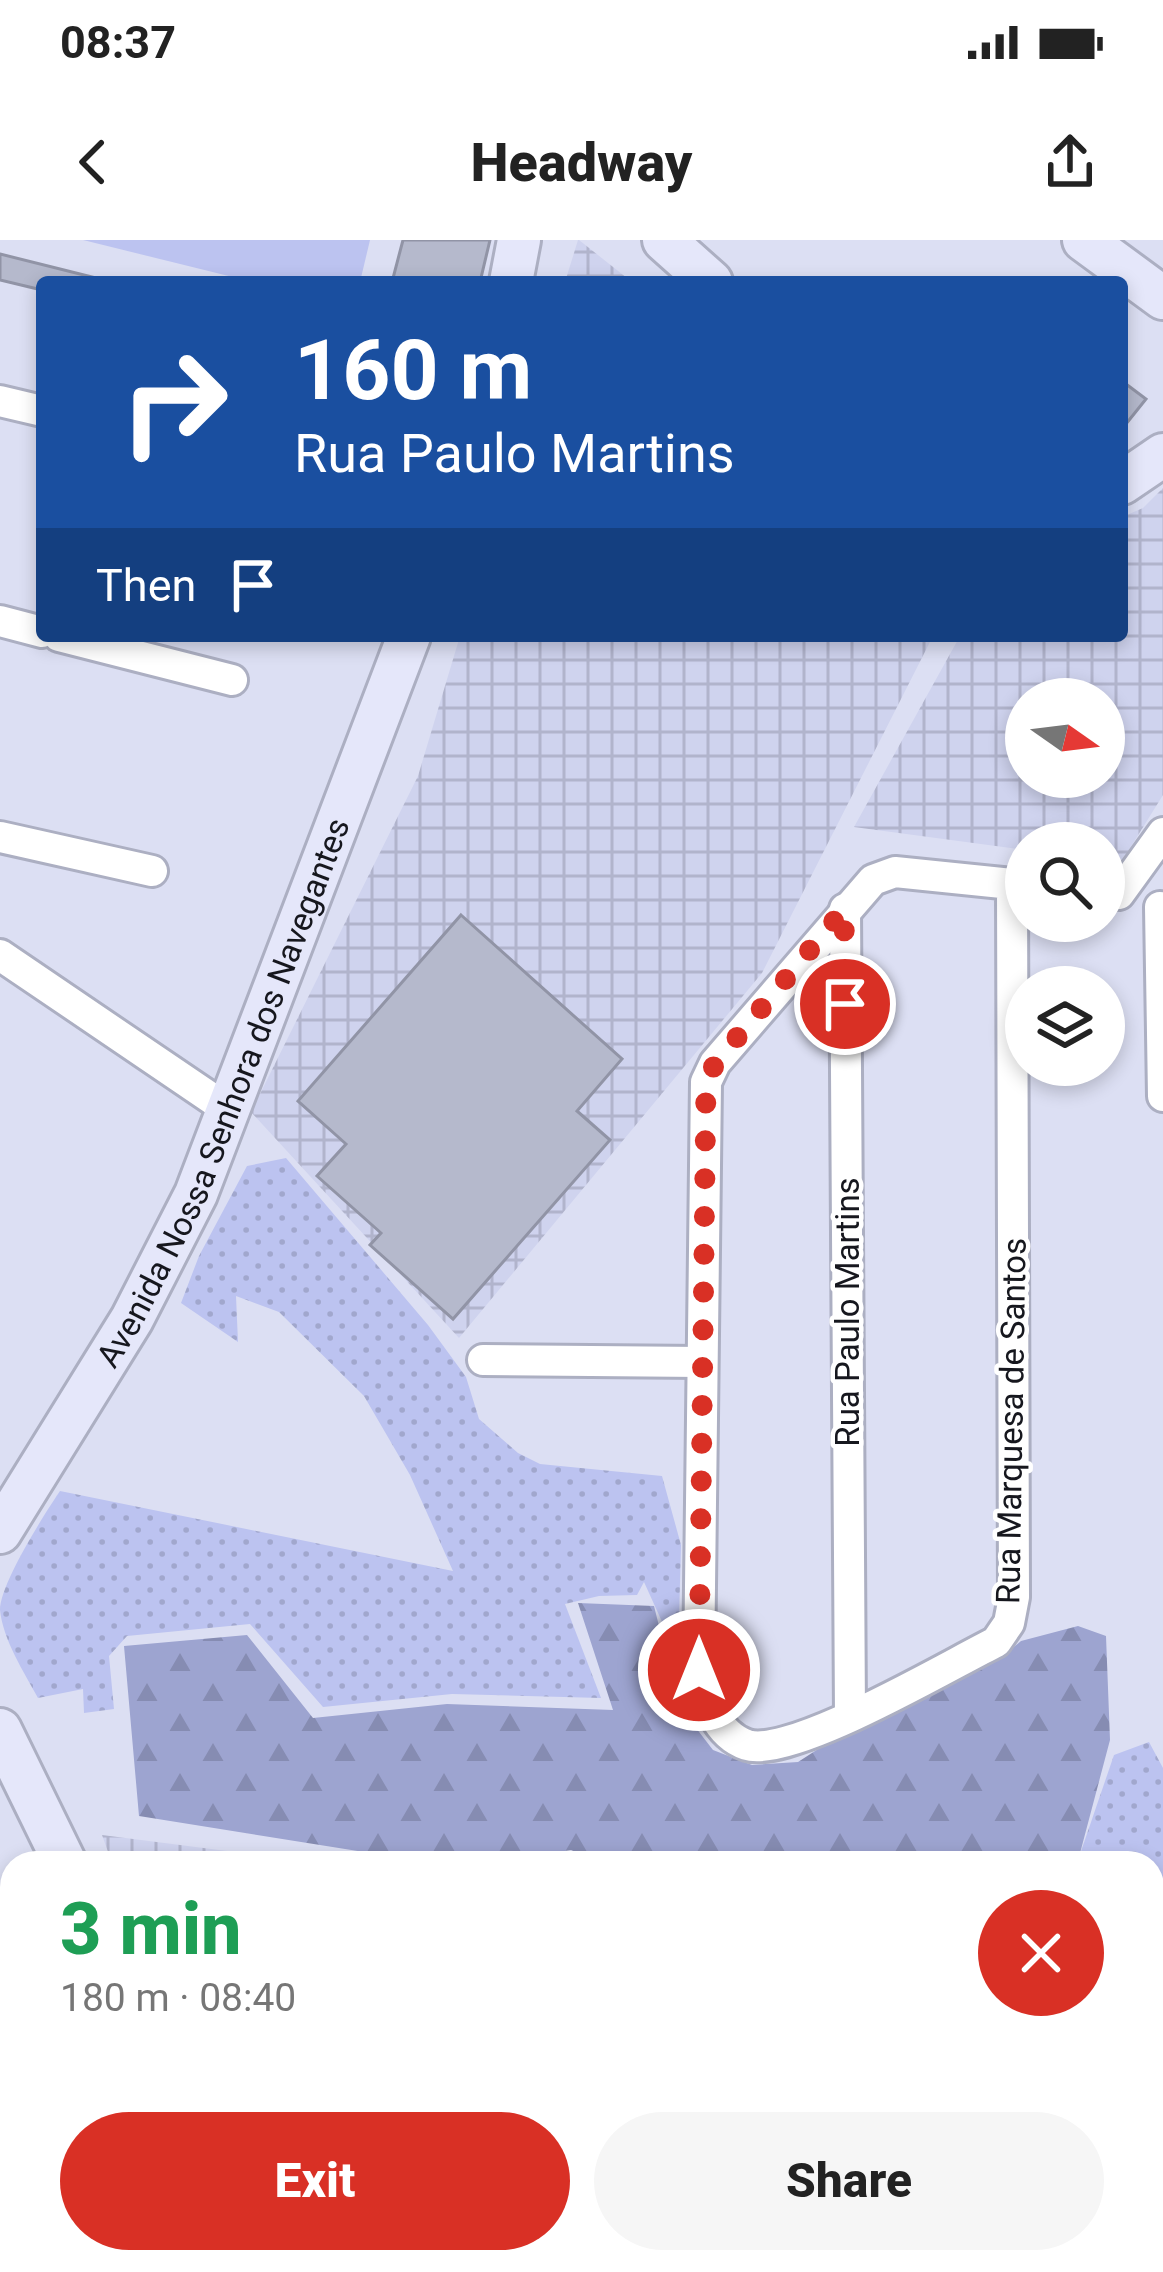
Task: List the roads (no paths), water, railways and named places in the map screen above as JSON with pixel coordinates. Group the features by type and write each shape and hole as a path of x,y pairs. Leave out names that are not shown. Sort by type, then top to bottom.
{"main road":[{"path":"512,276 520,240"},
{"path":"664,240 704,276"},
{"path":"1084,240 1163,298"},
{"path":"1128,479 1163,455"},
{"name":"Avenida Nossa Senhora dos Navegantes","path":"2,1527 131,1319 196,1194 407,642"},
{"path":"0,1730 20,1802 56,1851"}],"street":[{"path":"0,401 36,410"},
{"path":"0,621 36,630"},
{"path":"83,642 232,680"},
{"path":"1125,878 1163,833"},
{"path":"0,837 152,871"},
{"name":"Rua Marquesa de Santos","path":"1005,883 896,872 873,880 715,1064 706,1082 699,1670 708,1705 723,1729 744,1744 766,1748 787,1744 850,1716 996,1642 1009,1623 1014,1597 1019,942"},
{"path":"1125,898 1162,908 1163,1096"},
{"name":"Rua Paulo Martins","path":"844,909 850,1716"},
{"path":"0,955 227,1109"},
{"path":"483,1360 701,1362"}]}
